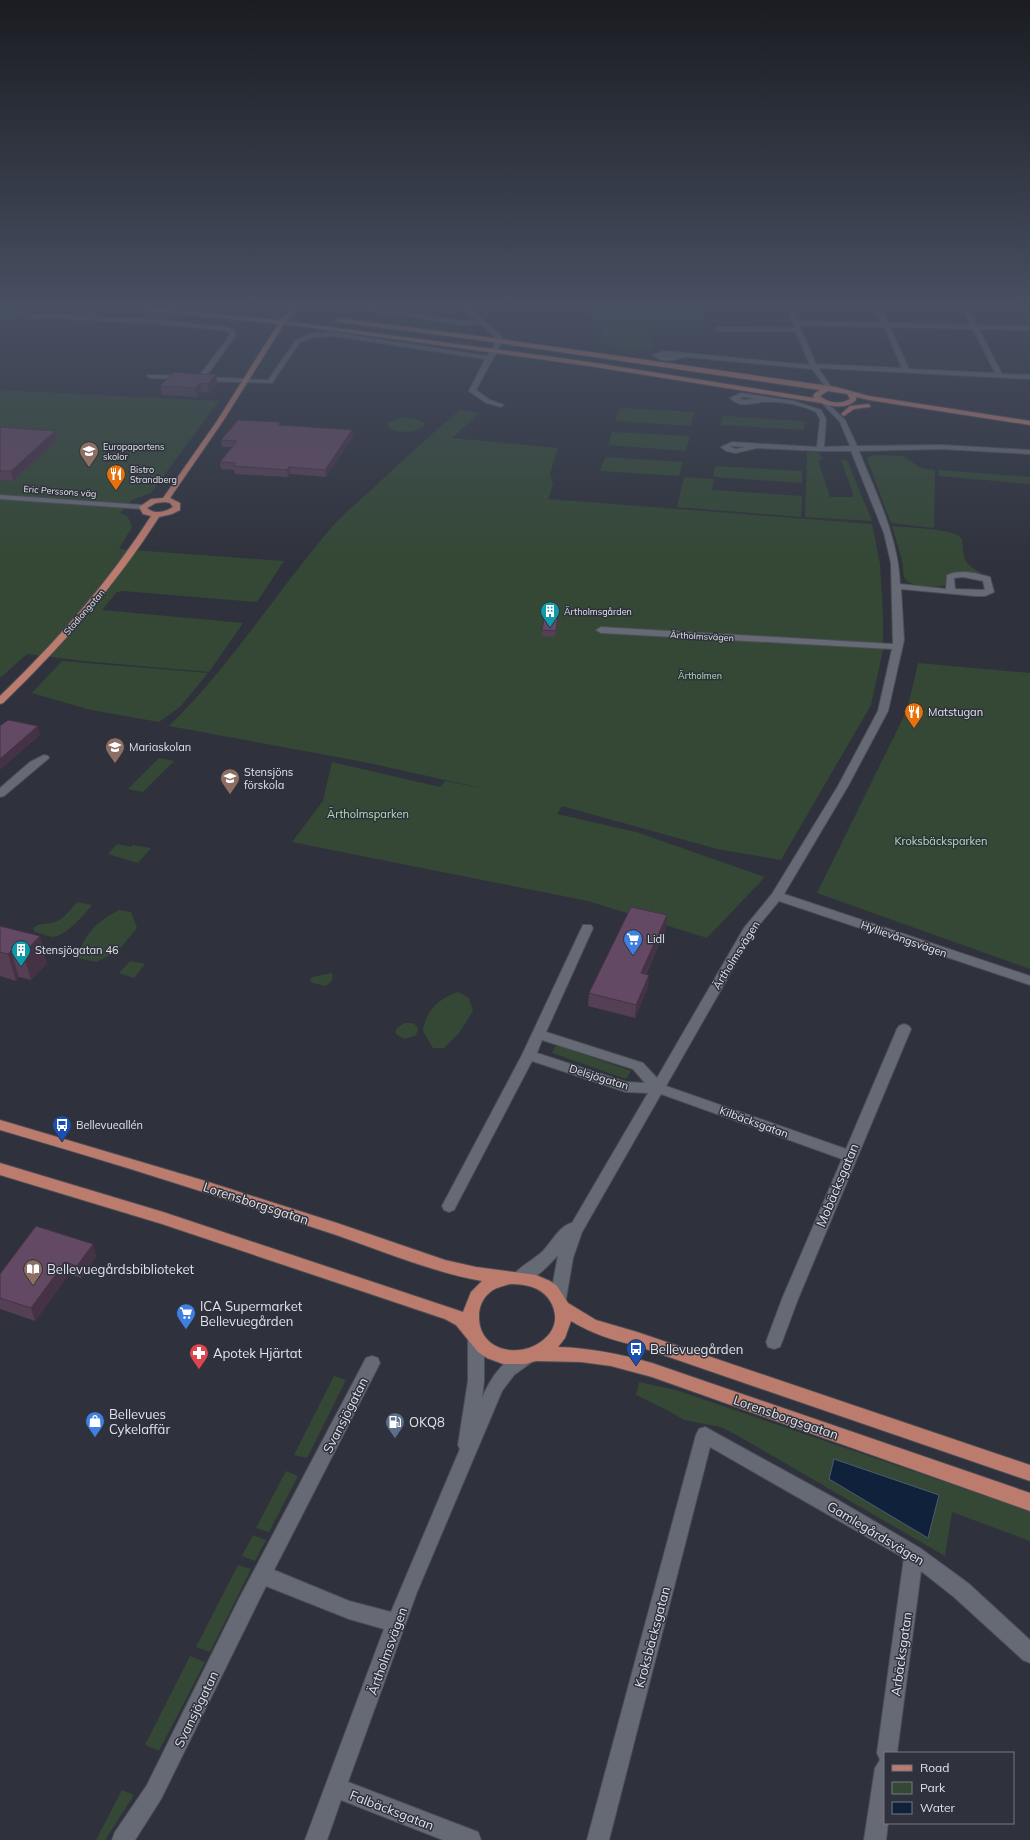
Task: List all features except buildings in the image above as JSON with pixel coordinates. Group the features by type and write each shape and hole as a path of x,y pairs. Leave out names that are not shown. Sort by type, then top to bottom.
{"main road":[{"path":"165,500 238,393"},
{"path":"764,393 1030,429"},
{"path":"820,393 816,395 823,402"},
{"path":"847,393 955,412 1030,423"},
{"path":"845,404 854,399 850,394"},
{"path":"844,414 852,407 868,406"},
{"path":"165,500 174,502 177,505 177,508 170,512 156,515 144,512 143,507 154,501 165,500"},
{"name":"Stadiongatan","path":"0,701 89,607 134,550 156,515"},
{"name":"Lorensborgsgatan","path":"0,1125 96,1152 442,1265 470,1272 532,1280 542,1284 560,1303 590,1325 605,1331 638,1339 1030,1473"},
{"name":"Lorensborgsgatan","path":"0,1169 156,1216 429,1307 461,1319 485,1348 498,1355 511,1358 581,1355 611,1359 647,1369 1030,1502"},
{"path":"474,1335 469,1318 471,1306 477,1295 487,1286 499,1280 516,1277"},
{"path":"531,1356 548,1348 556,1339 561,1329 563,1318 560,1303"}],"street":[{"path":"475,393 488,402 501,405"},
{"path":"765,400 801,405 819,411 823,419 820,449"},
{"name":"Ärtholmsvägen","path":"560,1303 561,1272 566,1252 575,1231 750,928 777,896 843,786 883,711 898,647 898,586 896,563 882,515 843,421 823,402"},
{"path":"843,421 843,409 845,404"},
{"path":"758,445 820,449 962,448 1030,452"},
{"name":"Eric Perssons väg","path":"0,497 143,507"},
{"path":"898,586 951,591"},
{"name":"Ärtholmsvägen","path":"601,630 898,647"},
{"path":"0,794 34,764 44,758"},
{"name":"Hyllievångsvägen","path":"777,896 1030,981"},
{"path":"449,1206 529,1055 587,928"},
{"name":"Mobäcksgatan","path":"774,1342 790,1299 849,1156 904,1029"},
{"name":"Delsjögatan","path":"539,1034 638,1066 658,1088"},
{"name":"Delsjögatan","path":"529,1055 626,1088 658,1088"},
{"name":"Kilbäcksgatan","path":"658,1088 849,1156"},
{"name":"Ärtholmsvägen","path":"516,1277 531,1272 546,1259 583,1217"},
{"name":"Ärtholmsvägen","path":"463,1465 476,1381 474,1335"},
{"name":"Ärtholmsvägen","path":"316,1840 408,1592 463,1465 495,1386 512,1366 531,1356"},
{"name":"Svansjögatan","path":"123,1840 154,1792 372,1363"},
{"name":"Gamlegårdsvägen","path":"705,1435 914,1554 961,1590 1030,1653"},
{"name":"Kroksbäcksgatan","path":"598,1840 705,1435"},
{"name":"Arbäcksgatan","path":"887,1752 914,1554"},
{"path":"263,1575 349,1610 397,1623"},
{"path":"875,1840 884,1775"},
{"name":"Falbäcksgatan","path":"336,1788 470,1840"}],"green space":[{"path":"0,393 57,393 219,401 151,493 132,500 120,513 128,517 132,527 119,549 284,561 257,602 122,591 117,592 102,610 243,623 209,672 83,661 27,654 0,678"},
{"path":"620,408 694,412 691,426 615,421"},
{"name":"Ärtholmen","path":"460,410 479,413 452,438 558,448 550,473 553,485 548,499 872,524 880,564 883,614 883,650 871,705 781,860 717,849 562,806 557,814 636,832 765,877 707,938 588,901 292,842 323,801 332,762 440,787 445,781 486,789 364,762 169,726 213,679 336,522"},
{"path":"723,416 805,421 804,430 721,425"},
{"path":"401,418 413,418 424,423 424,425 421,428 407,432 389,428 388,423"},
{"path":"612,432 690,436 686,451 608,445"},
{"path":"807,452 817,452 824,459 818,460 830,497 854,497 841,460 847,460 872,521 805,517"},
{"path":"874,455 903,456 921,468 935,470 934,528 891,523 867,459 868,457"},
{"path":"605,457 683,462 679,476 600,471"},
{"path":"715,466 802,471 802,483 713,477"},
{"path":"938,470 1030,477 1030,484 939,476"},
{"path":"684,477 714,479 712,490 802,496 801,517 677,507"},
{"path":"892,526 930,529 958,535 962,539 964,556 968,564 982,573 947,573 945,585 941,586 931,587 909,582 904,577 902,560"},
{"path":"62,661 208,673 180,707 159,722 91,710 32,693"},
{"name":"Kroksbäcksparken","path":"918,663 1030,673 1030,969 817,893 907,710"},
{"path":"159,758 174,761 143,792 128,789"},
{"path":"117,844 131,847 133,845 151,848 138,863 108,854"},
{"path":"77,902 92,905 69,929 58,936 53,937 35,932 33,928 36,926 52,923 61,919"},
{"path":"119,910 131,912 137,928 117,952 96,962 77,958 80,949 92,929 104,919"},
{"path":"130,961 145,964 134,978 119,973"},
{"path":"332,973 332,981 326,986 313,983 310,980 312,977"},
{"path":"458,992 469,998 473,1011 459,1033 444,1048 433,1048 423,1031 427,1017 434,1006 445,998"},
{"path":"404,1023 412,1023 417,1026 418,1031 415,1036 404,1039 396,1034 396,1029"},
{"path":"556,1045 631,1071 626,1079 552,1053"},
{"path":"334,1376 346,1380 307,1458 294,1455"},
{"path":"639,1382 676,1390 1030,1511 1030,1541 952,1512 945,1556 733,1433 721,1427 684,1420 636,1395"},
{"path":"286,1471 298,1476 269,1532 256,1528"},
{"path":"253,1535 266,1540 255,1561 242,1556"},
{"path":"238,1565 251,1569 210,1652 196,1647"},
{"path":"190,1656 205,1662 159,1751 145,1745"},
{"path":"122,1790 134,1795 105,1840 96,1840"}],"water":[{"path":"834,1459 939,1495 928,1538 829,1479"}],"place":[{"name":"Europaportens skolor","path":"89,468"},
{"name":"Bistro Strandberg","path":"116,491"},
{"name":"Ärtholmsgården","path":"550,628"},
{"name":"Matstugan","path":"914,729"},
{"name":"Mariaskolan","path":"115,764"},
{"name":"Stensjöns förskola","path":"230,795"},
{"name":"Lidl","path":"633,956"},
{"name":"Stensjögatan 46","path":"21,967"},
{"name":"Bellevueallén","path":"62,1142"},
{"name":"Bellevuegårdsbiblioteket","path":"33,1286"},
{"name":"ICA Supermarket Bellevuegården","path":"186,1330"},
{"name":"Bellevuegården","path":"636,1366"},
{"name":"Apotek Hjärtat","path":"199,1370"},
{"name":"Bellevues Cykelaffär","path":"95,1438"},
{"name":"OKQ8","path":"395,1439"}],"park label":[{"name":"Ärtholmsparken","path":"368,814"}]}
